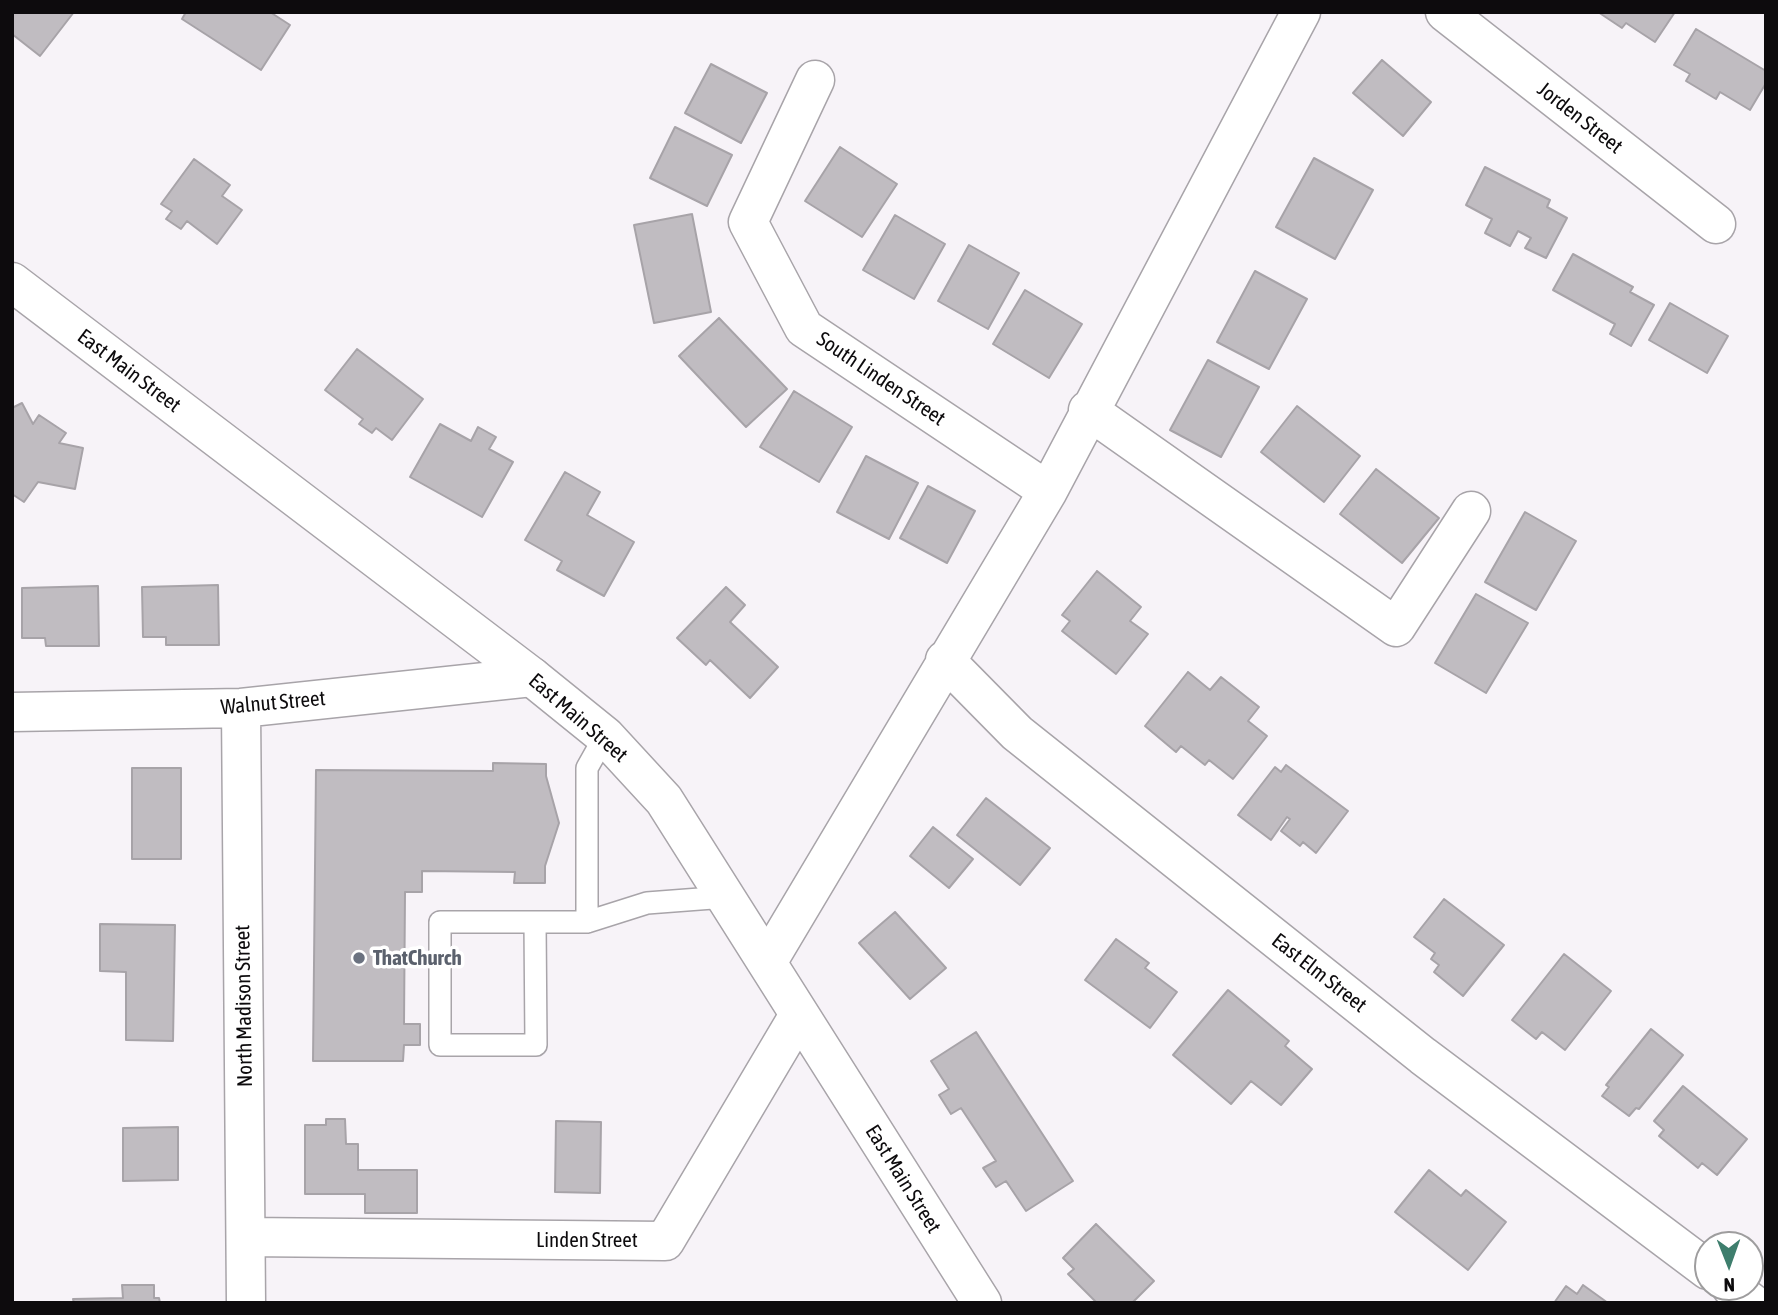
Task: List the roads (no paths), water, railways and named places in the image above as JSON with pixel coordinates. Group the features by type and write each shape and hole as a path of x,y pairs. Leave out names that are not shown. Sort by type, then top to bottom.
{"street":[{"path":"768,961 1048,491 1088,410 1301,12"},
{"name":"Jorden Street","path":"1445,12 1716,224"},
{"name":"South Linden Street","path":"815,80 748,222 804,328 1048,491"},
{"name":"East Main Street","path":"12,282 532,677 605,736 664,800 982,1303"},
{"path":"1088,410 1396,627 1471,511"},
{"name":"East Elm Street","path":"945,660 1017,733 1423,1056 1694,1259"},
{"name":"Walnut Street","path":"12,712 241,708 532,677"},
{"name":"North Madison Street","path":"241,708 246,1303"},
{"name":"Linden Street","path":"246,1237 665,1241 799,1016"}],"lane":[{"path":"587,922 587,768 605,736"},
{"path":"535,922 536,1045 440,1045 440,922 535,922 587,922 647,903 726,897"}],"place":[{"name":"ThatChurch","path":"359,958"}]}
